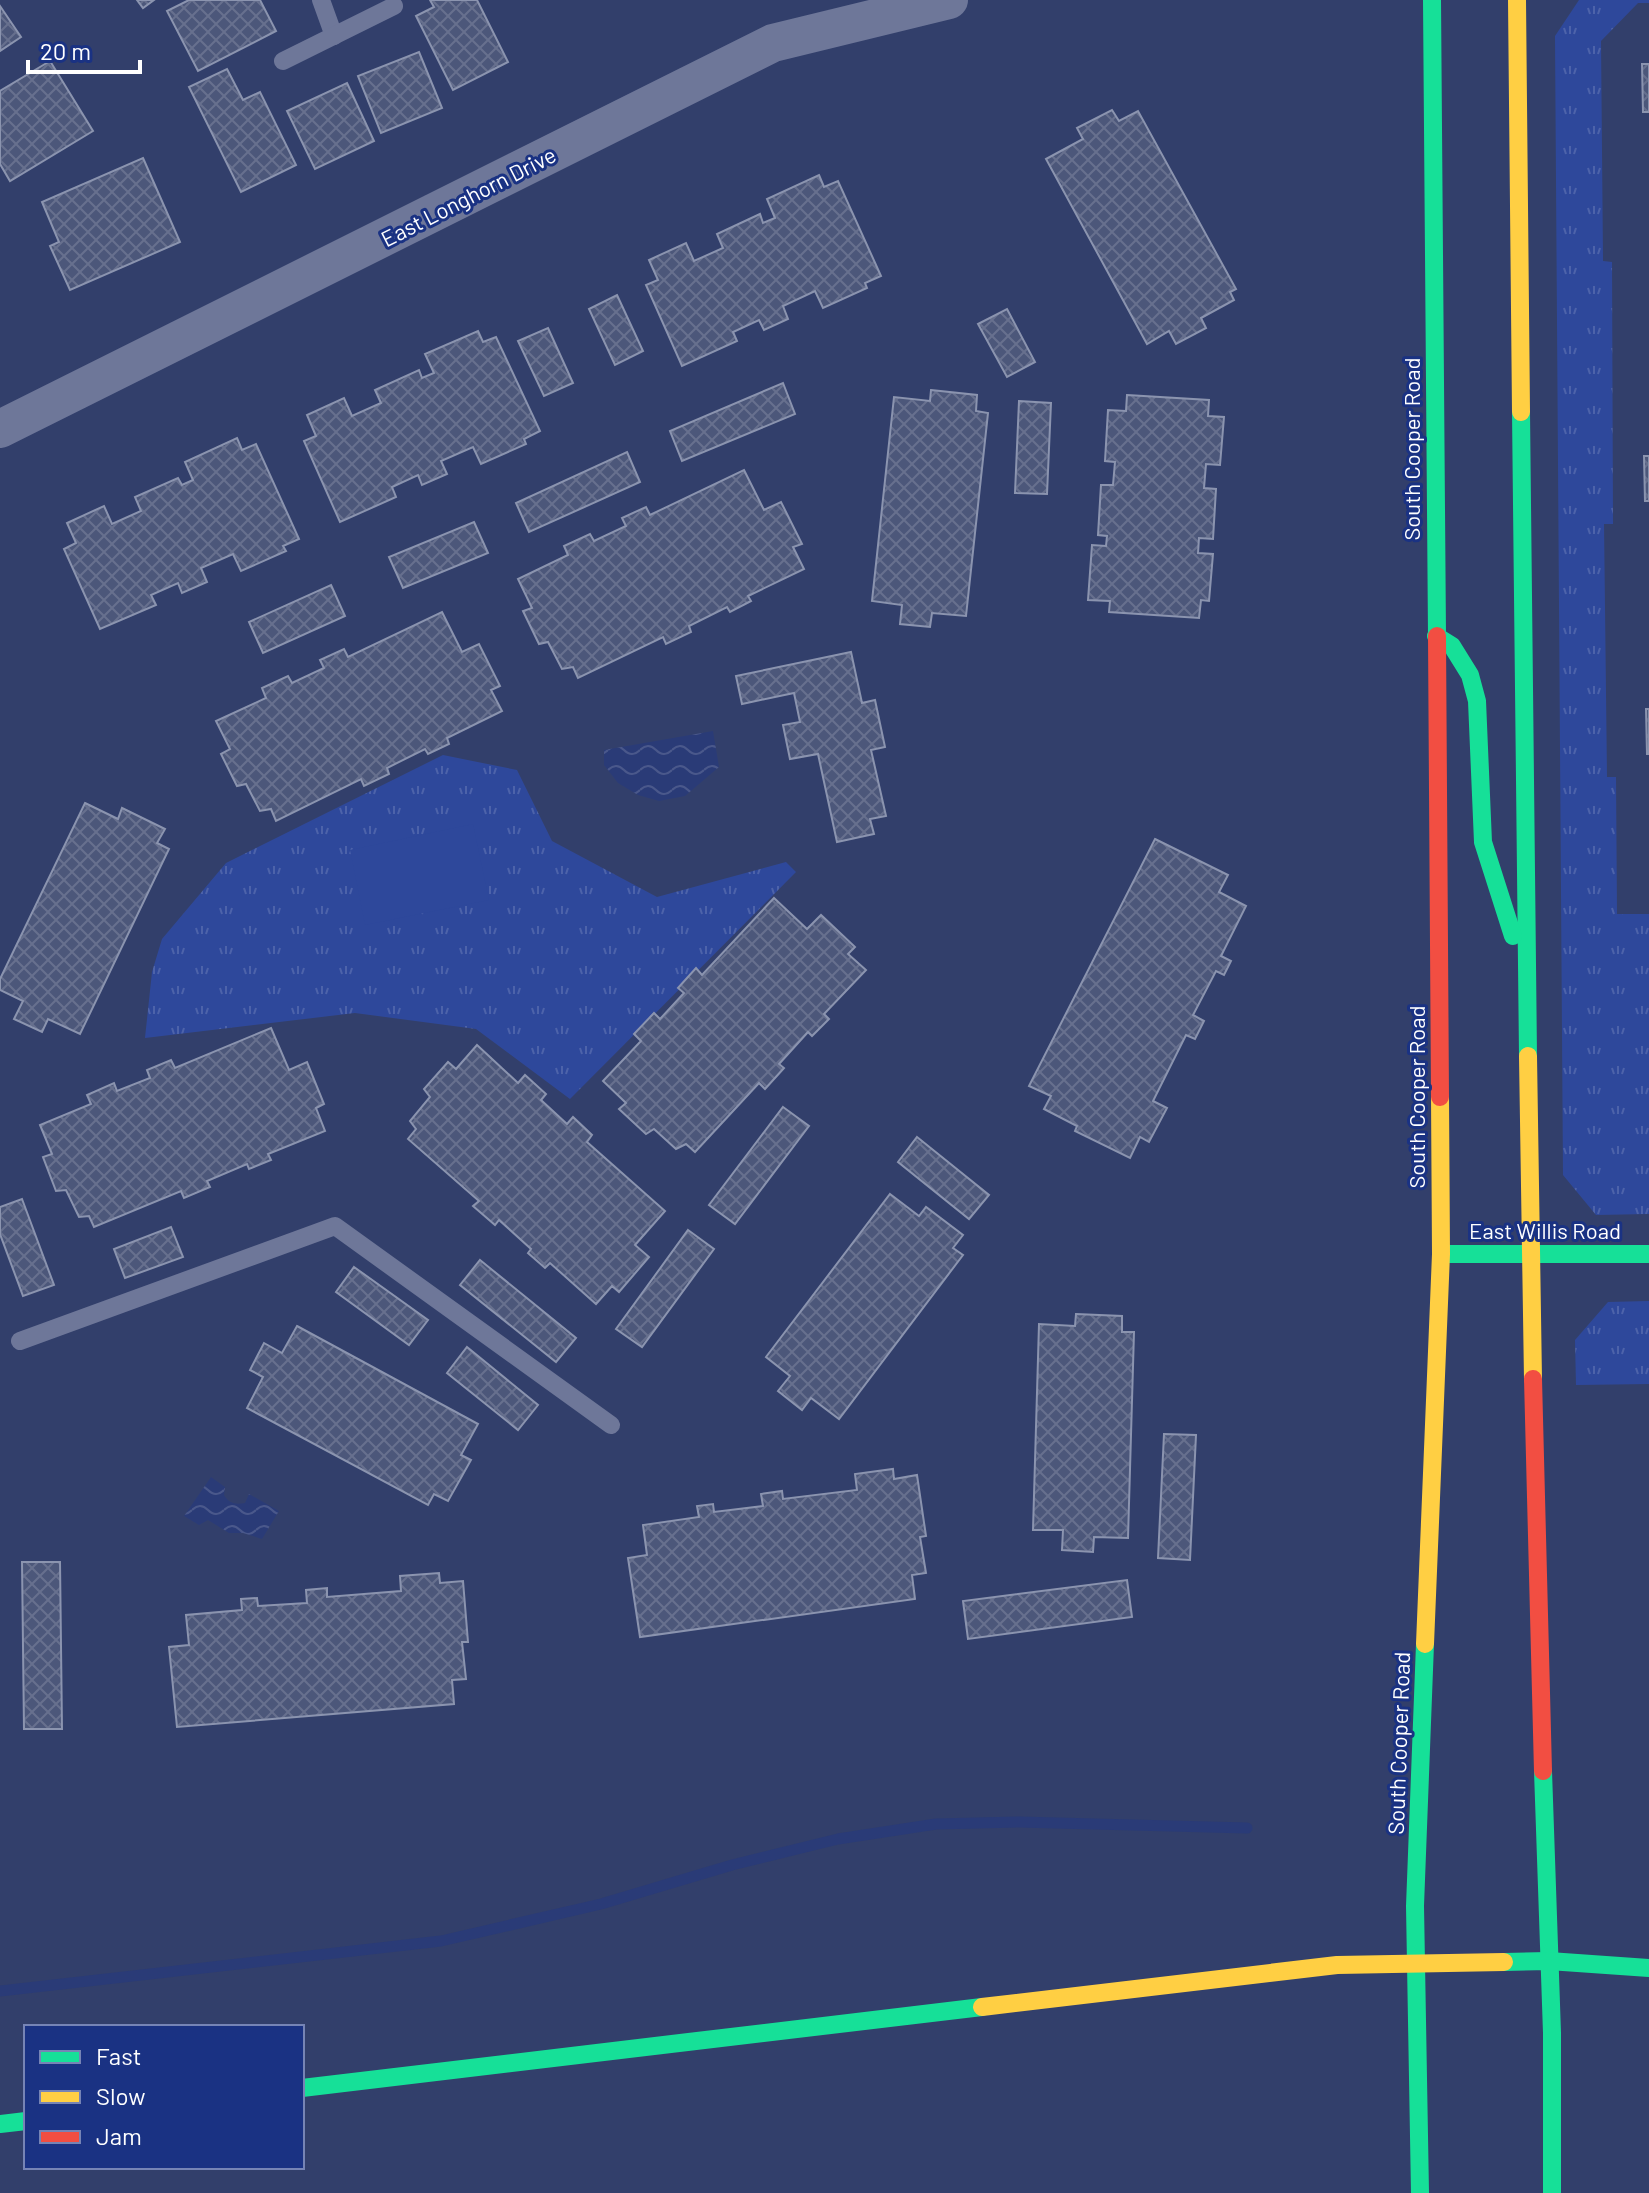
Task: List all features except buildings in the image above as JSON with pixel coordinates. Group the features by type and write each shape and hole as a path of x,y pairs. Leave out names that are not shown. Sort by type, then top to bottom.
{"main road":[{"name":"South Cooper Road","path":"1420,2193 1415,1906 1441,1254 1432,0"},
{"path":"1517,0 1530,1255 1552,2033 1552,2193"},
{"path":"1436,636 1452,646 1470,675 1477,701 1483,842 1528,980"},
{"name":"East Willis Road","path":"1441,1254 1649,1254"},
{"path":"304,2088 1337,1965 1549,1961 1649,1968"},
{"path":"0,2124 24,2121"}],"street":[{"name":"East Longhorn Drive","path":"0,429 773,43 882,8 935,2"}],"lane":[{"path":"321,0 334,36"},
{"path":"283,61 394,6"},
{"path":"20,1341 335,1226 611,1425"}],"green space":[{"path":"1579,0 1649,0 1649,3 1638,3 1601,41 1603,261 1612,262 1613,524 1604,524 1607,777 1616,777 1617,914 1649,914 1649,1214 1596,1215 1563,1175 1555,36"},
{"path":"443,755 517,770 552,841 657,897 786,862 796,872 570,1099 476,1029 355,1013 145,1038 152,972 162,939 226,863"},
{"path":"473,824 489,900 365,925 350,850"},
{"path":"1649,1301 1649,1384 1576,1385 1575,1340 1608,1302"}],"water":[{"path":"713,731 719,767 685,796 659,801 638,795 618,783 604,765 604,750"},
{"path":"211,1477 225,1487 224,1495 230,1502 245,1503 249,1494 279,1511 262,1539 243,1533 229,1533 208,1520 199,1525 184,1516"}],"waterway":[{"path":"0,1991 441,1941 601,1904 732,1865 838,1839 936,1824 1019,1822 1247,1828"}],"traffic: fast":[{"path":"1432,0 1437,636"},
{"path":"1521,412 1528,1056"},
{"path":"1436,636 1452,646 1470,675 1477,701 1483,842 1513,936"},
{"path":"1441,1254 1649,1254"},
{"path":"1420,2193 1415,1906 1425,1644"},
{"path":"1543,1771 1552,2033 1552,2193"},
{"path":"1504,1962 1549,1961 1649,1968"},
{"path":"304,2088 982,2007"},
{"path":"0,2124 24,2121"}],"traffic: slow":[{"path":"1517,0 1521,412"},
{"path":"1528,1056 1533,1379"},
{"path":"1425,1644 1441,1254 1440,1097"},
{"path":"982,2007 1337,1965 1504,1962"}],"traffic: jam":[{"path":"1437,636 1440,1097"},
{"path":"1533,1379 1543,1771"}]}
